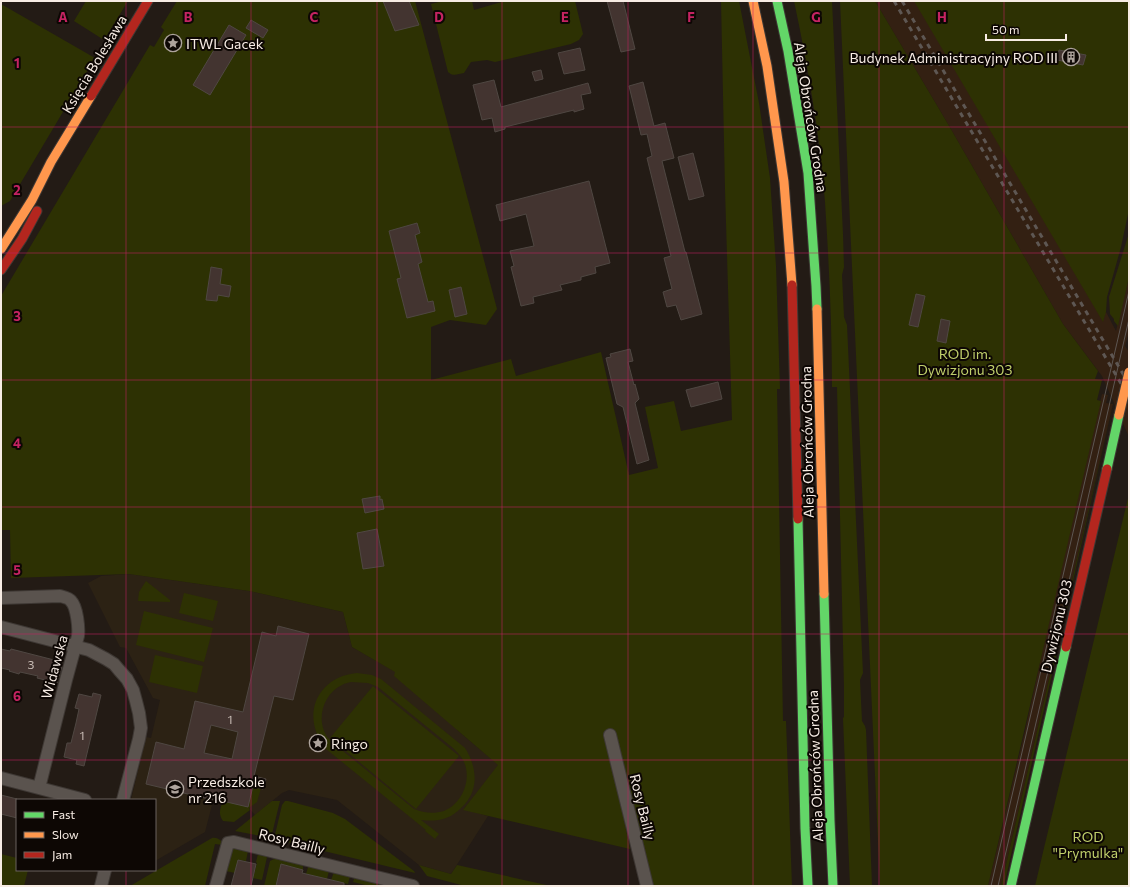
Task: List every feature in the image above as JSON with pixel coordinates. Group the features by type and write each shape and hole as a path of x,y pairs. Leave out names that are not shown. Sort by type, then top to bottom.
{"main road":[{"name":"Księcia Bolesława","path":"1,249 32,200 51,162 148,1"},
{"name":"Aleja Obrońców Grodna","path":"754,1 767,66 784,182 792,284 805,828 808,886"},
{"name":"Aleja Obrońców Grodna","path":"777,1 788,50 808,173 816,286 833,886"},
{"name":"Księcia Bolesława","path":"1,270 22,239 42,201 64,142"},
{"path":"1,229 22,239"},
{"name":"Dywizjonu 303","path":"1011,886 1129,372"}],"street":[{"name":"Widawska","path":"1,598 60,596 71,600 74,605 79,629 76,646 39,788"},
{"path":"1,628 89,650 110,662 127,679 133,690 139,713 140,728 139,739 123,799"},
{"name":"Rosy Bailly","path":"610,735 647,886"},
{"path":"1,778 81,799"},
{"name":"Rosy Bailly","path":"216,886 228,843 234,842 392,884 413,886"},
{"path":"101,886 105,871"}],"shaded area":[{"path":"875,1 920,1 1100,283 1106,312 1116,331 1129,277 1129,331 1125,346 1129,352 1129,437 1102,376 1063,324 948,124"},
{"path":"1102,394 1108,395 1106,403 1113,404 1001,886 988,886 1025,731 1053,603"},
{"path":"129,574 249,591 343,612 352,647 396,672 464,736 499,765 464,809 488,816 451,874 419,865 337,800 289,790 282,793 255,815 219,778 205,832 156,860 156,799 131,799 146,737 151,738 160,700 153,698 126,648 120,647 88,583 101,576"}],"green space":[{"path":"86,1 128,1 104,40 74,21"},
{"path":"177,1 415,1 497,309 486,325 450,320 431,327 431,380 511,359 516,376 601,352 629,475 658,468 645,407 674,401 681,431 732,420 721,1 739,1 759,103 770,178 776,266 780,389 777,389 783,721 786,721 792,886 650,886 619,795 630,849 463,810 498,765 394,676 395,672 352,647 343,612 249,591 129,574 11,578 10,530 1,530 1,296 150,45 154,47 164,30 161,27"},
{"path":"443,1 472,1 474,10 505,1 575,1 583,34 579,40 571,44 495,62 487,60 471,62 464,73 456,75 448,72 431,4"},
{"path":"794,1 832,1 843,234 844,267 842,275 844,317 847,325 863,673 860,680 862,721 866,730 872,886 850,886 843,718 844,687 837,387 832,387 829,272 825,202 820,152 809,76"},
{"name":"ROD im. Dywizjonu 303","path":"840,1 875,1 948,124 1063,324 1098,371 1095,379 1102,380 1097,400 1101,401 988,886 880,886"},
{"path":"914,1 1129,1 1129,209 1121,247 1107,297 1106,312 1103,322"},
{"path":"1,4 95,58 10,201 1,206"},
{"path":"1129,233 1129,277 1118,326 1110,314 1109,297"},
{"path":"1113,404 1004,886 1001,886"},
{"name":"ROD \"Prymulka\"","path":"1129,494 1129,886 1035,886 1044,848"},
{"path":"146,581 170,600 170,602 138,601 139,592"},
{"path":"184,593 218,601 213,621 179,613"},
{"path":"144,611 213,628 204,662 136,645"},
{"path":"155,655 203,666 197,693 149,682"},
{"path":"357,673 372,675 381,679 465,748 469,755 475,779 474,787 467,801 456,812 443,819 431,821 421,820 439,834 435,839 425,831 426,830 326,749 318,737 314,724 316,700 322,690 331,682 343,676","holes":["345,683 368,683 378,687 453,748 462,758 466,769 466,784 464,791 456,803 450,808 444,811 432,813 414,809 326,736 323,728 322,714 326,700 330,694"]},
{"path":"373,686 459,756 416,809 330,738"},
{"path":"253,786 261,788 257,802 249,808 250,810 234,822 223,821 220,816 220,811 223,801"},
{"path":"272,801 280,801 271,838 235,831"},
{"path":"285,801 333,813 345,819 415,873 274,839 282,805"},
{"path":"212,838 219,839 222,842 223,845 215,844 205,886 130,886"},
{"path":"235,848 248,851 246,861 238,860 235,873 226,871 232,849"},
{"path":"1,854 16,858 16,871 28,871 24,886 1,886"},
{"path":"258,854 267,857 262,880 253,878"},
{"path":"276,858 303,864 303,870 281,864 277,886 264,886 270,861"},
{"path":"309,864 329,871 327,879 306,874"},
{"path":"419,865 451,874 457,865 551,886 465,886 427,876"},
{"path":"334,872 350,876 348,884 331,880"},
{"path":"355,876 382,884 384,886 369,886 353,882"}],"building":[{"path":"383,1 409,1 419,25 395,31"},
{"path":"607,1 623,1 635,49 621,52"},
{"path":"251,20 268,30 263,38 246,28"},
{"path":"229,25 246,35 210,95 193,85"},
{"path":"580,48 585,70 564,74 558,53"},
{"name":"Budynek Administracyjny ROD III","path":"1059,50 1086,55 1083,65 1057,60"},
{"path":"541,70 543,79 535,81 532,72"},
{"path":"494,80 501,107 588,83 591,93 581,95 584,109 574,112 574,110 505,127 505,129 495,132 492,118 482,120 473,85"},
{"path":"643,82 654,126 665,123 674,158 662,161 702,314 681,320 676,305 667,307 663,292 672,289 664,258 671,256 647,158 652,156 647,134 641,135 629,86"},
{"path":"693,153 704,196 689,200 678,157"},
{"path":"589,181 610,263 595,267 596,273 581,277 581,280 560,285 562,290 533,297 534,303 521,306 511,267 514,266 510,251 534,246 526,214 500,221 496,205"},
{"path":"417,223 420,233 415,235 422,262 418,264 428,302 433,301 435,311 407,318 397,279 401,278 389,231"},
{"path":"211,267 222,269 220,284 231,286 229,297 218,295 217,301 206,300"},
{"path":"461,287 467,314 455,317 449,290"},
{"path":"916,294 925,296 918,327 909,325"},
{"path":"941,319 950,321 946,343 937,341"},
{"path":"630,349 633,361 628,362 639,399 635,403 649,460 637,464 623,407 617,404 606,358 611,357 610,354"},
{"path":"718,382 722,399 691,407 686,390"},
{"path":"380,496 384,509 365,513 362,499"},
{"path":"377,529 384,566 363,569 357,533"},
{"path":"278,626 309,634 293,700 274,696 254,776 266,779 263,789 253,786 248,807 146,784 156,742 184,749 195,701 243,712 262,632 276,636","holes":["211,725 238,732 232,759 204,753"]},
{"path":"1,649 10,651 11,649 62,662 57,683 37,678 38,676 20,672 19,674 1,668"},
{"path":"93,693 101,695 84,766 76,764 77,760 64,757 67,743 71,743 76,723 79,709 75,708 79,694 92,697"},
{"path":"1,795 17,799 16,818 1,814"},
{"path":"238,860 256,864 251,886 231,886"},
{"path":"281,864 303,870 302,873 344,883 344,886 276,886"}],"tram line":[{"path":"991,886 1129,291"},
{"path":"998,886 1129,319"}],"railway":[{"path":"894,1 1129,397"},
{"path":"902,1 1129,384"}],"traffic: fast":[{"path":"777,1 788,51 808,173 817,309"},
{"path":"1107,469 1119,415"},
{"path":"798,519 805,828 808,886"},
{"path":"824,594 833,886"},
{"path":"1011,886 1066,647"}],"traffic: slow":[{"path":"753,1 767,66 784,182 792,285"},
{"path":"1,249 32,200 51,162 91,96"},
{"path":"817,309 824,594"},
{"path":"1119,415 1129,372"}],"traffic: jam":[{"path":"91,96 148,1"},
{"path":"1,270 22,239 37,211"},
{"path":"792,285 798,519"},
{"path":"1066,647 1107,469"}],"place":[{"name":"ITWL Gacek","path":"173,43"},
{"name":"Budynek Administracyjny ROD III","path":"1071,57"},
{"name":"Ringo","path":"318,743"},
{"name":"Przedszkole nr 216","path":"175,789"}]}
